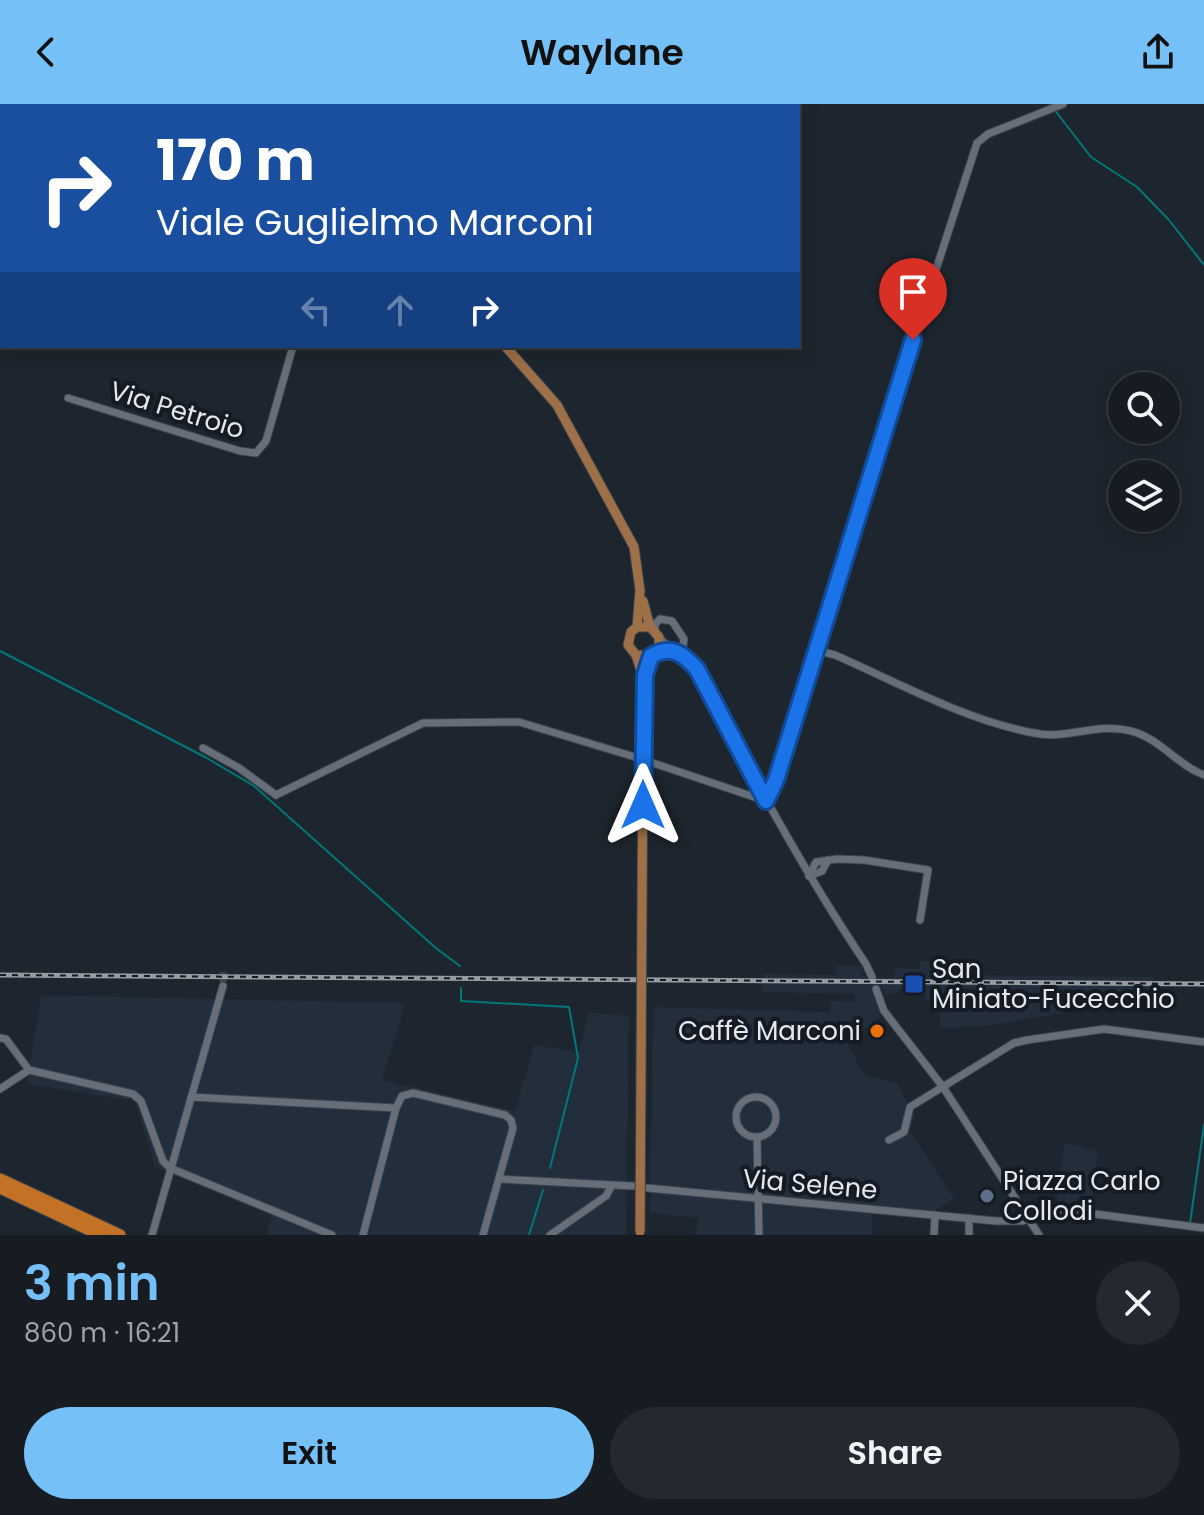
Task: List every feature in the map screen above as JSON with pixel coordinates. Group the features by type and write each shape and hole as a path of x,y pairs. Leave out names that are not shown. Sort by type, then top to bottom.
{"highway":[{"path":"0,1179 120,1235"},
{"path":"0,1188 100,1235"}],"main road":[{"path":"507,348 548,393 576,438 634,547 640,590 659,646 652,655 643,690"},
{"path":"640,590 637,627 628,641 641,669 643,690 640,1234"},
{"path":"637,627 654,631"},
{"path":"636,655 652,655"}],"street":[{"path":"766,801 776,780 866,486 977,143 988,134 1058,107"},
{"name":"Via Petroio","path":"68,398 240,451 256,453 266,441 292,348"},
{"path":"681,652 684,639 672,621 660,619 654,631 697,669 802,865 872,977"},
{"path":"652,655 663,650 681,652"},
{"path":"816,650 835,655 963,711 1030,733 1059,736 1090,729 1130,731 1159,743 1187,767 1204,775"},
{"path":"203,748 239,768 274,800 423,723 519,722 635,757"},
{"path":"650,762 766,801"},
{"path":"802,865 828,860 864,860 928,870 920,920"},
{"path":"822,897 822,871 828,860"},
{"path":"809,876 816,862"},
{"path":"809,876 822,871"},
{"path":"152,1235 223,986"},
{"path":"876,989 884,1011 943,1087 1039,1235"},
{"path":"889,1140 904,1132 910,1107 1014,1043 1094,1029 1204,1042"},
{"path":"0,1038 6,1039 29,1070 133,1094 141,1101 163,1161 170,1168 332,1235"},
{"path":"0,1089 29,1070"},
{"path":"363,1235 396,1108 402,1096 413,1093 505,1115 511,1120 513,1128 483,1235"},
{"path":"191,1097 396,1108"},
{"path":"756,1097 763,1098 773,1107 776,1121 769,1133 757,1138 739,1130 735,1118 739,1105 756,1097"},
{"path":"757,1138 759,1235"},
{"path":"500,1179 633,1186"},
{"path":"550,1235 606,1196 612,1185"},
{"name":"Via Selene","path":"647,1188 969,1218 1029,1220 1064,1210 1203,1228"},
{"path":"934,1235 935,1215"},
{"path":"1203,1228 1204,1217"},
{"path":"969,1218 969,1235"}],"shaded area":[{"path":"920,961 959,962 959,975 1153,977 1153,993 1069,993 1067,1012 992,1025 941,1029 939,1002 925,1001 925,989 900,989 886,995 882,989 872,989 881,1016 847,1042 863,1074 897,1084 915,1116 910,1131 954,1199 922,1218 872,1215 872,1235 694,1235 700,1218 650,1213 653,1007 830,1012 831,1001 854,1002 855,994 763,992 763,974 835,975 836,966 861,966 861,976 894,977 895,968 919,969"},
{"path":"41,995 406,1003 382,1080 515,1111 534,1045 579,1052 589,1012 629,1016 626,1235 266,1235 272,1214 155,1167 135,1101 27,1084"},
{"path":"1064,1143 1098,1150 1091,1209 1057,1205"}],"waterway":[{"path":"1050,104 1091,157 1137,187 1169,220 1204,265"},
{"path":"0,651 205,757 254,786 460,966"},
{"path":"461,988 461,1001 569,1007 578,1058 550,1168"},
{"path":"1190,1223 1204,1125"},
{"path":"529,1235 543,1190"}],"tunnel":[{"path":"223,972 223,986"}],"railway":[{"path":"0,975 1204,984"}],"place":[{"name":"San Miniato-Fucecchio","path":"914,984"},
{"name":"Caffè Marconi","path":"877,1031"},
{"name":"Piazza Carlo Collodi","path":"987,1196"}],"route":[{"path":"643,805 645,675 651,656 667,650 679,651 697,669 766,801 776,780 913,340"}]}
